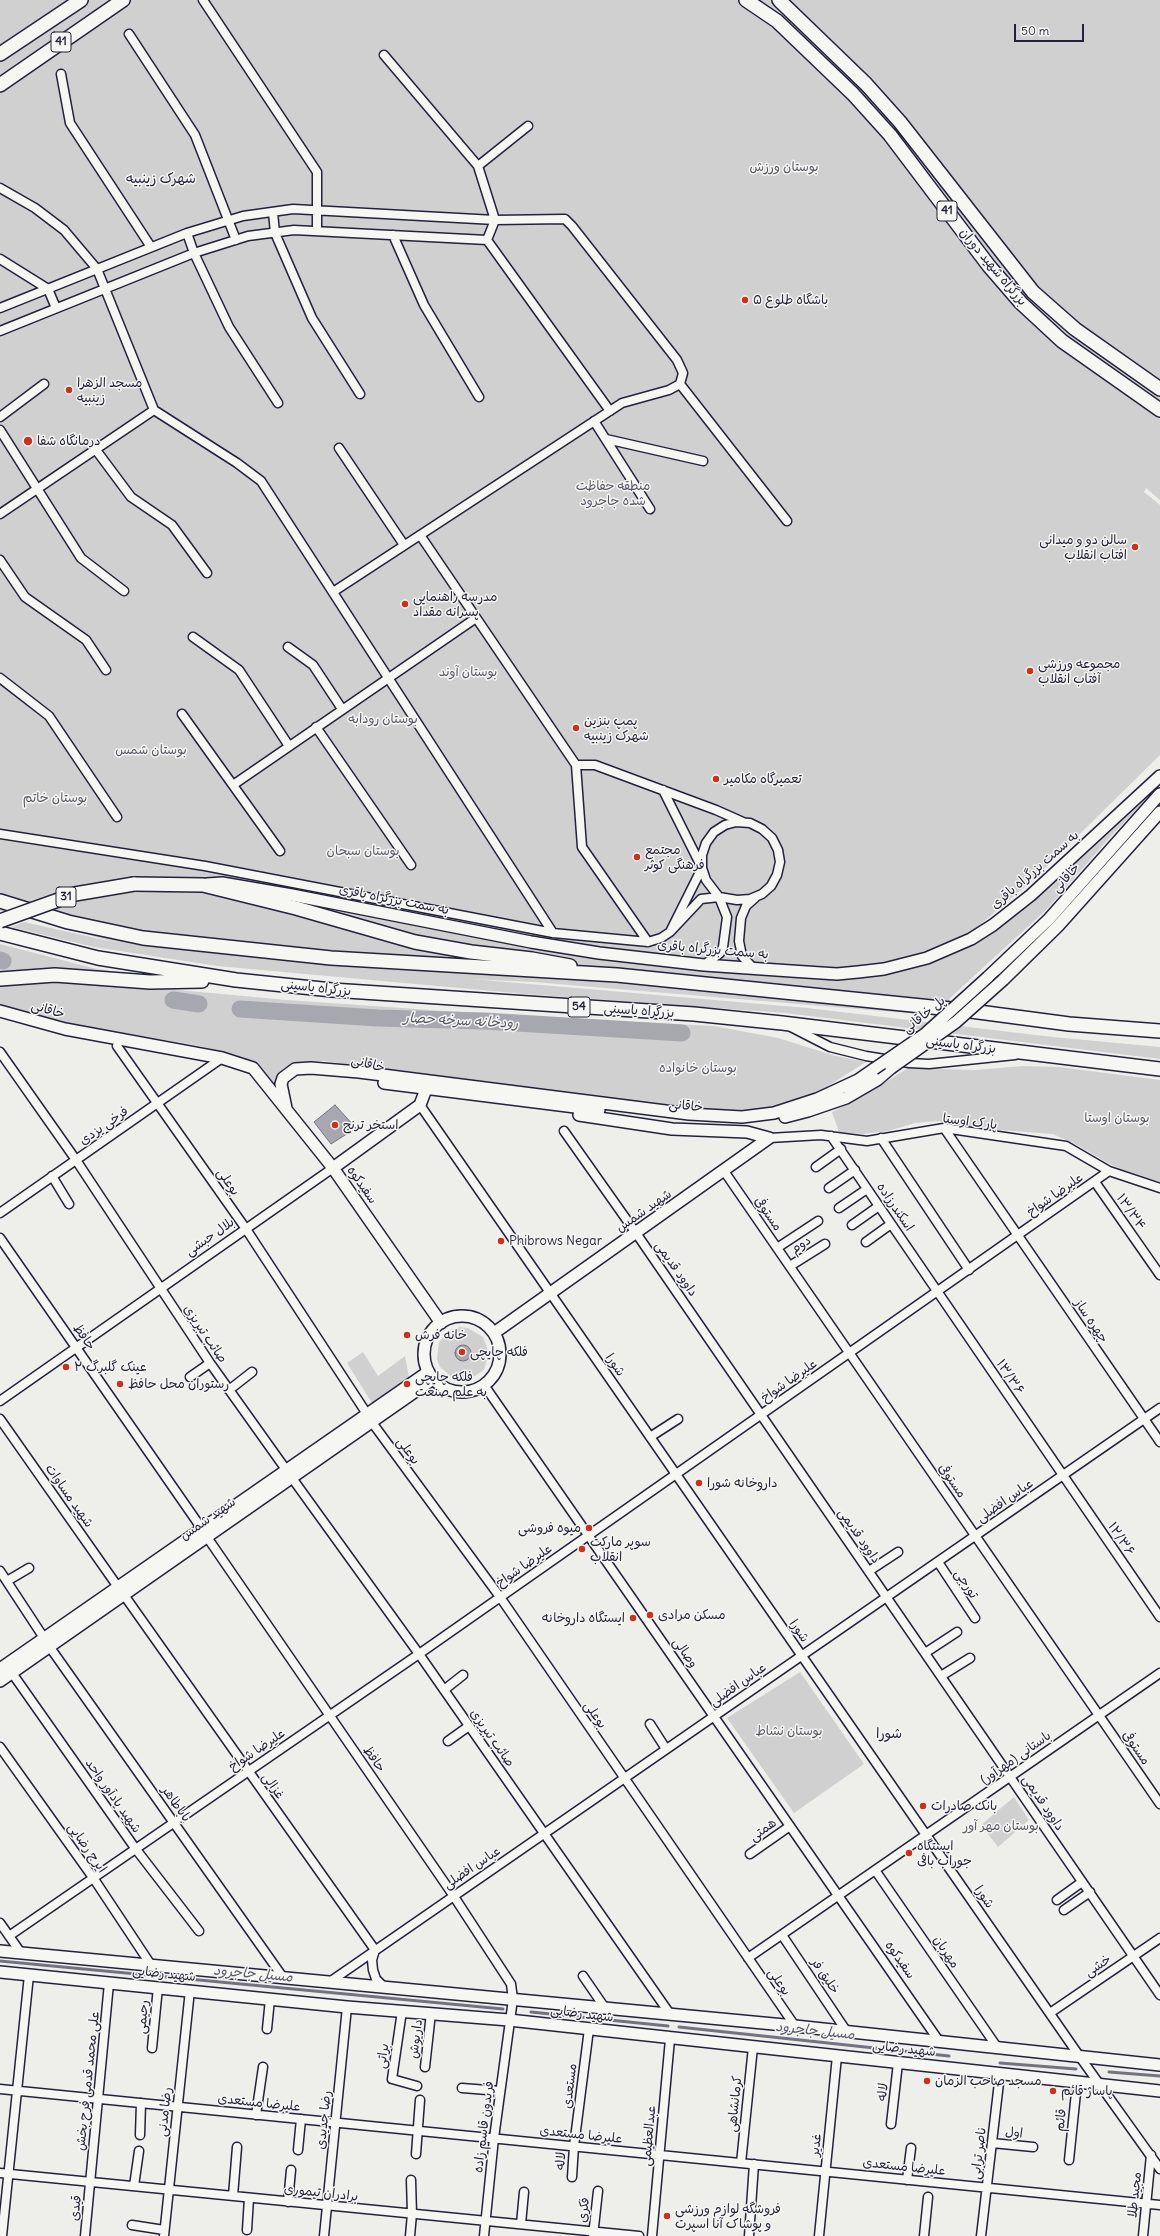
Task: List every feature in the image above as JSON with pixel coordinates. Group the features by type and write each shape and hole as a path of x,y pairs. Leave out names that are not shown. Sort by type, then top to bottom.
{"highway":[{"name":"41","path":"0,54 82,0"},
{"name":"41","path":"0,85 123,0"},
{"name":"بزرگراه شهید دوران","path":"746,0 777,21 853,94 890,135 989,266 1021,303 1062,341 1160,410"},
{"name":"بزرگراه شهید دوران","path":"779,0 866,84 900,122 1033,292 1075,329 1160,389"},
{"name":"31","path":"0,921 75,894 134,884 203,885"},
{"path":"203,885 296,908 415,942 471,952 532,959 617,975"},
{"path":"0,901 68,922 143,938 331,958 617,975 971,1011 1068,1024 1160,1031"},
{"name":"بزرگراه یاسینی","path":"0,933 98,958 236,980 332,990 694,1014 782,1023 1160,1070"},
{"path":"0,979 55,975 150,982 236,980"}],"main road":[{"name":"به سمت بزرگراه باقری","path":"203,885 222,883 531,942 599,953 704,965 837,974 858,972 904,964 950,949 993,925 1016,908 1160,776"},
{"name":"خاقانی","path":"988,977 1048,919 1160,794"},
{"name":"خاقانی","path":"1004,980 1058,926 1160,812"},
{"name":"پل خاقانی","path":"874,1069 925,1034 988,977"},
{"name":"پل خاقانی","path":"891,1068 956,1022 1004,980"},
{"name":"خاقانی","path":"0,1011 92,1035 222,1058 253,1068"},
{"name":"سفیدکوه","path":"253,1068 275,1098 286,1108 333,1168 441,1322"},
{"path":"286,1108 281,1084 283,1078 288,1073 295,1069 311,1068 341,1072"},
{"name":"خاقانی","path":"341,1072 359,1079 426,1090 701,1121 743,1123 775,1119 833,1103 858,1091 891,1068"},
{"name":"خاقانی","path":"341,1072 359,1072 689,1114 742,1117 774,1113 817,1099 858,1080 874,1069"},
{"path":"420,1105 426,1090 432,1095 672,1129 747,1132 769,1138"},
{"name":"بلال حبشی","path":"333,1168 420,1105"},
{"name":"شهید شمس","path":"494,1333 769,1138"},
{"path":"464,1316 475,1318 486,1324 494,1333 499,1344 500,1355 498,1367 493,1377 484,1385 473,1390 461,1392 450,1390 430,1376 425,1352 427,1341 441,1322 464,1316"},
{"name":"شهید شمس","path":"0,1669 46,1642 121,1591 430,1376"},
{"name":"شهید شمس","path":"0,1681 12,1673 46,1642"},
{"name":"شهید رضایی","path":"0,1951 282,1976 795,2026 1160,2065"},
{"name":"شهید رضایی","path":"0,1972 347,2007 509,2020 1100,2086 1160,2091"}],"street":[{"path":"203,0 317,172 317,231"},
{"path":"129,34 195,135 236,240"},
{"path":"384,55 478,166 495,220 487,240"},
{"path":"60,74 70,123 151,247"},
{"path":"478,166 528,126"},
{"path":"0,188 35,208 64,230 97,269 154,410 237,463 261,481 553,933"},
{"path":"0,308 187,233 243,216 293,209 495,220 565,219 677,360 683,373 680,384 669,390 622,403 333,592"},
{"path":"273,212 275,233 312,318 360,394"},
{"path":"0,331 194,253 236,240 294,230 487,240"},
{"path":"187,233 194,253 229,327 278,403"},
{"path":"393,235 424,305 479,397"},
{"path":"487,240 610,411"},
{"path":"0,259 48,289 56,308"},
{"path":"0,417 44,384"},
{"path":"680,384 787,521"},
{"path":"0,514 154,410"},
{"path":"594,421 650,509"},
{"path":"0,430 81,558 124,591"},
{"path":"606,440 703,461"},
{"path":"339,448 404,545"},
{"path":"96,450 131,497 172,525 207,573"},
{"path":"420,535 576,765 582,847 648,942"},
{"path":"0,560 25,597 86,640 106,670"},
{"path":"233,785 476,618"},
{"path":"193,637 239,670 289,746"},
{"path":"288,647 313,665 342,710"},
{"path":"0,678 49,716 117,816"},
{"path":"182,714 280,851"},
{"path":"316,728 411,865"},
{"path":"576,765 595,765 762,829 772,838 778,850 780,862 777,875 771,886 746,906 741,918 739,941 742,956 754,968"},
{"path":"662,790 702,868 706,880 719,897 727,917 725,940 720,953 704,965"},
{"path":"670,932 702,868 702,855 706,843 714,832 725,825 736,822 746,823"},
{"path":"0,834 204,866 553,933 648,942 661,938 670,932 685,919 696,903 702,899 719,897 737,900 750,899 757,896"},
{"path":"782,1023 830,1047 860,1055 909,1063 929,1064 1032,1054"},
{"name":"بوعلی","path":"118,1046 246,1229 369,1418 500,1598 795,2026"},
{"name":"صائب تبریزی","path":"0,1052 76,1160 210,1363 419,1654 670,2014"},
{"name":"فرخی یزدی","path":"0,1213 222,1058"},
{"name":"شورا","path":"420,1105 1100,2086 1151,2155 1160,2170"},
{"name":"پارک اوستا","path":"769,1138 801,1134 831,1136 866,1141 944,1128 1066,1146 1109,1171 1160,1188"},
{"name":"چهره ساز","path":"944,1128 1160,1442"},
{"name":"داوود قدیمی","path":"564,1131 636,1233 1160,1995"},
{"name":"اسکندرزاده","path":"831,1136 938,1292"},
{"path":"881,1138 969,1270"},
{"path":"816,1167 840,1149"},
{"name":"بلال حبشی","path":"0,1401 333,1168"},
{"path":"829,1188 855,1170"},
{"name":"مستوفی","path":"724,1171 1160,1804"},
{"name":"علیرضا شواخ","path":"9,1936 94,1879 247,1770 500,1598 1096,1182 1109,1171"},
{"path":"52,1176 68,1204"},
{"name":"۱۳/۳۴","path":"1096,1182 1160,1276"},
{"path":"839,1208 868,1189"},
{"path":"852,1225 879,1206"},
{"path":"777,1248 818,1221"},
{"path":"866,1242 891,1224"},
{"name":"حافظ","path":"0,1238 205,1533 453,1895 511,1984 513,1999"},
{"name":"دوم","path":"790,1266 825,1244"},
{"name":"۱۳/۳۶","path":"938,1292 1063,1475"},
{"path":"190,1377 210,1363"},
{"path":"229,1390 252,1372"},
{"name":"وصالی","path":"484,1385 838,1896"},
{"name":"عباس افضلی","path":"330,1981 1160,1408"},
{"name":"شهید مساوات","path":"0,1419 121,1591"},
{"path":"650,1437 678,1419"},
{"name":"۱۲/۳۶","path":"1063,1475 1160,1617"},
{"path":"869,1571 898,1552"},
{"name":"تورجی","path":"938,1562 975,1618"},
{"path":"7,1582 28,1568"},
{"name":"باباطاهر","path":"0,1571 46,1642 175,1822 282,1976"},
{"name":"غزالی","path":"121,1591 375,1950"},
{"path":"925,1653 957,1632"},
{"path":"941,1676 970,1658"},
{"name":"شهید یادآور واحد","path":"12,1673 136,1848 199,1931"},
{"name":"باستانی (مهرآور)","path":"748,1958 1160,1673"},
{"path":"444,1690 463,1675"},
{"path":"650,1724 666,1749"},
{"path":"448,1742 469,1726"},
{"name":"ایرج رضایی","path":"0,1747 94,1879 151,1965"},
{"name":"همتی","path":"750,1854 790,1826"},
{"name":"مهربان","path":"875,1870 997,2047"},
{"path":"1057,1900 1082,1882"},
{"path":"1064,1910 1090,1892"},
{"name":"سفیدکوه","path":"838,1896 939,2041"},
{"path":"0,1923 21,1953"},
{"name":"خلیق فر","path":"782,1934 847,2032"},
{"name":"خشی","path":"1050,2013 1160,1938"},
{"path":"375,1950 372,1960 373,1970 376,1979 383,1986"},
{"path":"2,2236 1,2227 4,2174 17,2091 29,1975"},
{"path":"583,1976 605,2008"},
{"name":"علی محمد قدمی فرح بخش","path":"90,2182 110,1982"},
{"name":"رحیمی","path":"152,2048 158,1987"},
{"name":"رضا مدنی","path":"164,2233 190,1990"},
{"path":"267,2029 270,1999"},
{"name":"فریدون قاسم زاده","path":"484,2236 494,2138 513,1999"},
{"name":"رضا جدیدی","path":"324,2236 347,2007"},
{"name":"براتی","path":"402,2011 392,2079 417,2086"},
{"name":"داریوش","path":"425,2067 431,2013"},
{"name":"مستعدی","path":"574,2146 589,2029"},
{"name":"عبدالعظیمی","path":"652,2236 670,2039"},
{"name":"کرمانشاهی","path":"741,2163 753,2047"},
{"name":"غدیر","path":"819,2236 837,2056"},
{"name":"لاله","path":"891,2124 898,2063"},
{"path":"256,2115 263,2067"},
{"name":"ناصر ترابی","path":"981,2236 1000,2074"},
{"name":"قائم","path":"1069,2160 1077,2083"},
{"path":"462,2088 500,2091"},
{"name":"علیرضا مستعدی","path":"0,2089 1160,2205"},
{"path":"416,2154 420,2100"},
{"path":"140,2135 141,2103"},
{"path":"298,2150 301,2119"},
{"name":"اول","path":"992,2143 1033,2147"},
{"name":"لاله","path":"572,2177 574,2146"},
{"path":"233,2196 237,2147"},
{"path":"907,2180 911,2148"},
{"path":"134,2186 139,2151"},
{"name":"مجید طلا","path":"1142,2236 1151,2155"},
{"path":"749,2236 754,2164"},
{"path":"288,2202 291,2170"},
{"name":"برادران تیموری","path":"4,2174 486,2220 594,2234 640,2236"},
{"path":"410,2236 412,2214 411,2180"},
{"name":"قیدی","path":"85,2236 90,2182"},
{"name":"فکری","path":"594,2234 598,2191"},
{"path":"521,2224 524,2192"},
{"path":"924,2236 928,2197"},
{"path":"246,2230 249,2198"},
{"path":"132,2225 164,2233"}],"green space":[{"name":"منطقه حفاظت شده جاجرود","path":"0,0 1160,0 1160,500 1146,488 1144,492 1160,505 1160,755 1033,880 977,927 971,944 1010,920 1027,906 1160,782 1160,785 1112,835 1045,911 950,998 943,1016 533,982 472,979 807,1008 1053,1037 1160,1047 1160,1059 785,1013 525,994 217,966 94,947 11,927 24,922 118,943 0,911"},
{"path":"0,944 93,968 151,978 0,975"},
{"name":"بوستان خانواده","path":"69,980 287,1000 517,1016 714,1026 778,1038 832,1055 866,1062 809,1098 763,1110 696,1110 324,1061 298,1062 284,1068 275,1081 281,1096 254,1064 235,1055 200,1046 66,1023 0,1006 0,984"},
{"name":"بوستان اوستا","path":"1023,1066 1059,1067 1160,1080 1160,1182 1143,1179 1124,1172 1077,1145 1053,1134 974,1128 938,1121 915,1123 888,1131 863,1134 839,1132 832,1112 862,1097 908,1068 975,1070"},
{"path":"460,1327 468,1328 483,1337 489,1353 484,1370 470,1379 453,1378 440,1367 437,1359 439,1342 451,1330"},
{"path":"363,1352 378,1376 405,1356 409,1377 372,1403 347,1363"},
{"name":"بوستان نشاط","path":"800,1672 864,1764 794,1813 727,1718"},
{"name":"بوستان مهر آور","path":"1014,1797 1029,1820 998,1847 981,1825"}],"shaded area":[{"name":"استخر ترنج","path":"335,1105 356,1128 331,1144 314,1122"},
{"path":"460,1345 466,1345 471,1350 469,1359 466,1361 460,1361 455,1356 455,1350"}],"waterway":[{"name":"رودخانه سرخه حصار","path":"173,1000 199,1004"},
{"name":"رودخانه سرخه حصار","path":"240,1009 378,1018 484,1021 682,1033"},
{"name":"مسیل جاجرود","path":"0,1961 503,2009"},
{"name":"مسیل جاجرود","path":"531,2012 668,2026"},
{"name":"مسیل جاجرود","path":"679,2027 949,2056"},
{"name":"مسیل جاجرود","path":"1000,2063 1076,2069"},
{"name":"مسیل جاجرود","path":"1109,2072 1160,2076"}],"place":[{"name":"باشگاه طلوع ۵","path":"745,300"},
{"name":"مسجد الزهرا زینبیه","path":"69,390"},
{"name":"درمانگاه شفا","path":"28,441"},
{"name":"سالن دو و میدانی افتاب انقلاب","path":"1135,547"},
{"name":"مدرسه راهنمایی پسرانه مقداد","path":"405,604"},
{"name":"مجموعه ورزشی آفتاب انقلاب","path":"1030,671"},
{"name":"پمپ بنزین شهرک زینبیه","path":"576,728"},
{"name":"تعمیرگاه مکامیر","path":"716,779"},
{"name":"مجتمع فرهنگی کوثر","path":"637,857"},
{"name":"استخر ترنج","path":"335,1125"},
{"name":"Phibrows Negar","path":"501,1241"},
{"name":"خانه فرش","path":"407,1335"},
{"name":"فلکه چایچی","path":"462,1352"},
{"name":"عینک گلبرگ ۲","path":"66,1367"},
{"name":"رستوران محل حافظ","path":"120,1384"},
{"name":"فلکه چایچی به علم صنعت","path":"407,1384"},
{"name":"داروخانه شورا","path":"699,1483"},
{"name":"میوه فروشی","path":"589,1528"},
{"name":"سوپر مارکت انقلاب","path":"582,1549"},
{"name":"مسکن مرادی","path":"650,1615"},
{"name":"ایستگاه داروخانه","path":"633,1618"},
{"name":"بانک صادرات","path":"923,1806"},
{"name":"ایستگاه جوراب بافی","path":"909,1853"},
{"name":"مسجد صاحب الزمان","path":"927,2081"},
{"name":"پاساژ قائم","path":"1053,2091"},
{"name":"فروشگه لوازم ورزشی و پوشاک آنا اسپرت","path":"667,2216"}],"district":[{"name":"شهرک زینبیه","path":"161,179"},
{"name":"شورا","path":"889,1734"}],"park label":[{"name":"بوستان ورزش","path":"784,167"},
{"name":"بوستان آوند","path":"468,672"},
{"name":"بوستان رودابه","path":"383,719"},
{"name":"بوستان شمس","path":"151,750"},
{"name":"بوستان خاتم","path":"55,798"},
{"name":"بوستان سبحان","path":"363,851"}]}
